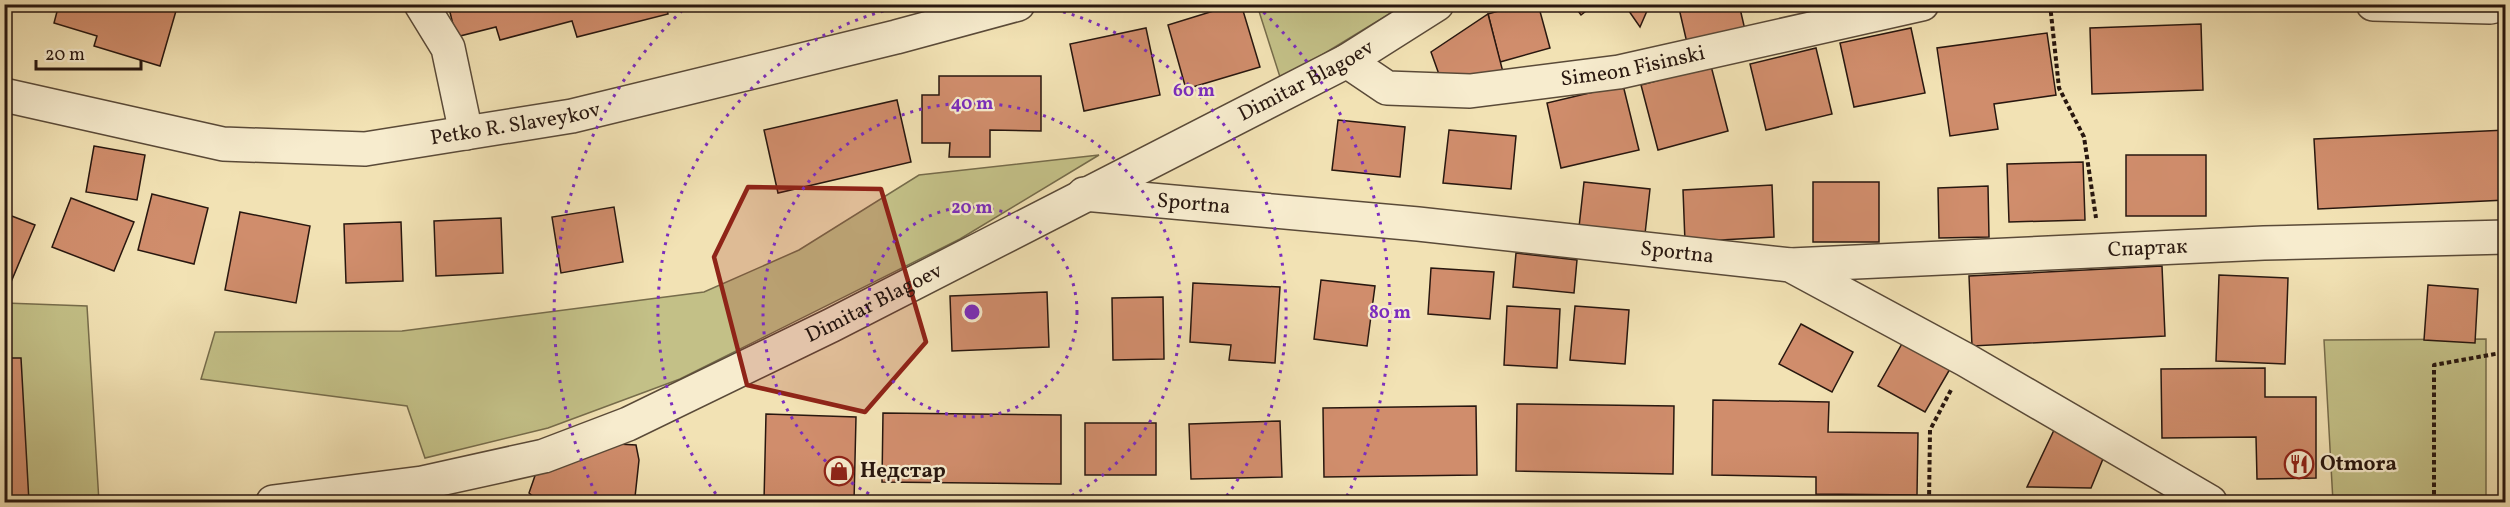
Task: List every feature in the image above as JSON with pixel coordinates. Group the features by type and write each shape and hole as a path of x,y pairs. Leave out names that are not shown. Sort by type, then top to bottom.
{"street":[{"path":"422,4 448,48 466,133"},
{"name":"Petko R. Slaveykov","path":"4,95 223,144 365,149 572,116 896,37 1018,4"},
{"name":"Dimitar Blagoev","path":"273,502 422,483 544,456 628,424 832,325 1347,61 1437,4"},
{"name":"Simeon Fisinski","path":"1347,61 1387,88 1470,91 1619,72 1922,4"},
{"path":"2373,4 2490,7 2504,4"},
{"name":"Sportna","path":"1084,194 1418,224 1790,265 1966,360 2210,502"},
{"name":"Спартак","path":"1790,265 2264,243 2505,237"}],"path":[{"path":"2050,4 2059,88 2084,136 2101,251"},
{"path":"2434,502 2434,365 2505,352"},
{"path":"1929,502 1930,430 1966,360"}],"highlighted area":[{"path":"748,187 881,189 926,342 865,412 747,385 714,257"}],"shaded area":[{"path":"1257,5 1404,5 1312,61 1280,77"},
{"path":"1099,155 960,239 680,379 548,428 425,458 407,406 201,379 215,332 402,331 704,292 799,250 919,175"},
{"path":"5,303 87,306 99,502 5,502"},
{"path":"2486,339 2486,501 2333,502 2324,340"}],"building":[{"path":"59,4 178,4 160,66 94,46 97,36 54,23"},
{"path":"448,4 666,4 668,14 577,37 572,21 500,40 496,27 456,37"},
{"path":"1241,4 1260,67 1186,89 1168,25"},
{"path":"1523,4 1538,4 1550,48 1500,62 1488,14"},
{"path":"1573,4 1595,4 1581,15"},
{"path":"1624,4 1650,4 1640,27"},
{"path":"1678,4 1739,4 1745,30 1687,43"},
{"path":"1768,4 1798,4 1768,10"},
{"path":"1488,14 1504,76 1441,80 1431,52"},
{"path":"2201,24 2203,90 2092,94 2090,28"},
{"path":"1146,28 1160,95 1084,111 1070,44"},
{"path":"1911,28 1925,93 1854,107 1840,43"},
{"path":"2047,33 2056,95 1994,104 1998,129 1950,136 1937,48"},
{"path":"1816,48 1832,114 1766,130 1750,64"},
{"path":"1711,66 1728,131 1658,150 1641,85"},
{"path":"939,76 1041,76 1041,131 990,130 990,157 949,157 950,143 922,143 922,95 939,95"},
{"path":"1623,85 1639,150 1561,168 1547,103"},
{"path":"897,100 911,162 778,193 764,130"},
{"path":"1338,120 1405,127 1400,177 1332,170"},
{"path":"1449,130 1516,136 1511,189 1443,183"},
{"path":"2506,130 2506,200 2318,209 2314,139"},
{"path":"94,146 145,155 137,200 86,192"},
{"path":"2126,155 2206,155 2206,216 2126,216"},
{"path":"2083,162 2085,220 2009,222 2007,164"},
{"path":"1584,182 1650,189 1645,234 1579,227"},
{"path":"1813,182 1879,182 1879,242 1813,242"},
{"path":"1772,185 1774,237 1685,242 1683,190"},
{"path":"1988,186 1989,237 1939,238 1938,188"},
{"path":"152,194 208,208 194,264 138,250"},
{"path":"71,198 134,222 114,271 52,247"},
{"path":"614,207 623,262 561,273 552,217"},
{"path":"240,212 310,226 296,303 225,290"},
{"path":"4,213 35,225 11,282 4,280"},
{"path":"501,218 503,273 436,276 434,221"},
{"path":"401,222 403,281 346,283 344,224"},
{"path":"1516,253 1577,260 1574,293 1513,287"},
{"path":"2162,266 2165,336 1972,346 1969,276"},
{"path":"1431,268 1494,272 1490,319 1428,314"},
{"path":"2219,275 2288,278 2285,364 2216,361"},
{"path":"1321,280 1375,286 1367,346 1314,339"},
{"path":"1193,283 1280,287 1275,363 1229,360 1231,345 1190,342"},
{"path":"2428,285 2478,289 2475,343 2424,340"},
{"path":"1047,292 1049,347 952,351 950,296"},
{"path":"1163,297 1164,359 1113,360 1112,298"},
{"path":"1507,306 1560,309 1557,368 1504,365"},
{"path":"1575,306 1629,310 1625,364 1570,360"},
{"path":"1801,324 1853,352 1832,392 1779,364"},
{"path":"1903,342 1950,369 1925,412 1878,386"},
{"path":"4,358 21,358 29,502 4,502"},
{"path":"2265,368 2265,397 2316,397 2316,478 2257,479 2256,437 2162,438 2161,369"},
{"path":"1713,400 1829,402 1828,432 1918,433 1917,495 1816,494 1816,477 1712,475"},
{"path":"1517,404 1674,406 1673,474 1516,471"},
{"path":"1476,406 1477,475 1324,477 1323,408"},
{"path":"883,413 1061,415 1061,484 882,482"},
{"path":"766,414 856,417 854,502 764,501"},
{"path":"1280,421 1282,477 1191,479 1189,424"},
{"path":"1085,423 1156,423 1156,475 1085,475"},
{"path":"2055,428 2105,454 2091,488 2027,487"},
{"path":"599,443 636,445 639,460 635,497 609,502 540,502 529,493 538,467"}],"place":[{"name":"Otmora","path":"2299,464"},
{"name":"Недстар","path":"839,471"}]}
